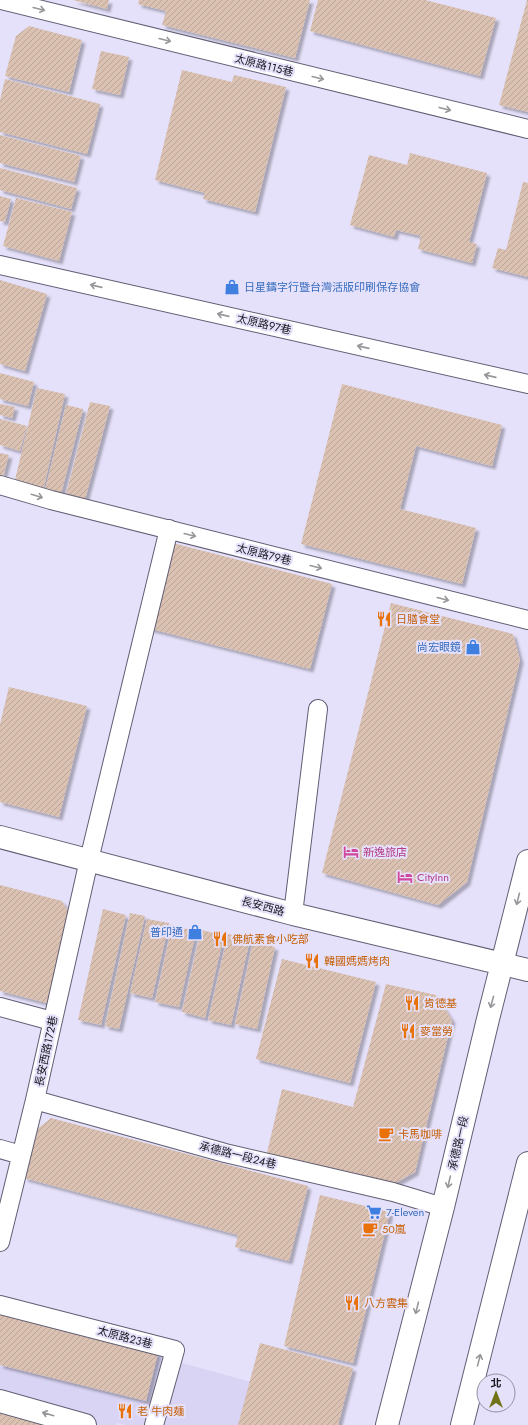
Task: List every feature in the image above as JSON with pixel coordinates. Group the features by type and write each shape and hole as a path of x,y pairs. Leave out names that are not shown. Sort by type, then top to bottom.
{"main road":[{"name":"長安西路","path":"0,837 294,914 528,970"},
{"name":"承德路一段","path":"387,1425 443,1207 528,861"},
{"path":"462,1425 522,1215 528,1163"},
{"path":"0,1401 85,1425"}],"lane":[{"name":"太原路115巷","path":"1,0 528,129"},
{"name":"太原路97巷","path":"0,265 528,384"},
{"name":"太原路79巷","path":"0,485 51,500 528,620"},
{"name":"長安西路172巷","path":"0,1242 35,1100 52,1021 169,530"},
{"path":"294,914 318,709"},
{"path":"0,1006 52,1021"},
{"name":"承德路一段24巷","path":"35,1100 225,1153 393,1192 443,1207"},
{"path":"0,1149 21,1155"},
{"name":"太原路23巷","path":"0,1305 175,1350 154,1425"}],"shaded area":[{"path":"0,1313 339,1406 333,1425 126,1425 117,1423 116,1425 0,1425"}],"building":[{"path":"73,0 109,0 107,9"},
{"path":"139,0 310,0 295,58 162,25 166,11 138,4"},
{"path":"318,0 425,0 496,18 480,76 310,31"},
{"path":"528,0 528,112 499,105"},
{"path":"29,26 82,40 69,92 5,76 16,36"},
{"path":"101,51 129,57 120,95 92,89"},
{"path":"182,70 232,82 234,75 286,87 255,212 203,199 205,193 155,180"},
{"path":"5,79 100,104 87,154 0,132 0,100"},
{"path":"0,135 81,156 74,182 0,163"},
{"path":"410,153 487,173 469,242 477,244 472,263 418,249 421,236 396,230 394,237 350,225 369,155 407,165"},
{"path":"0,168 77,188 71,209 0,190"},
{"path":"523,182 528,183 528,277 492,268 498,248 506,250"},
{"path":"0,196 11,199 5,222 0,221"},
{"path":"16,198 72,212 59,261 3,246"},
{"path":"0,280 47,294 25,371 0,364"},
{"path":"0,373 34,382 28,406 0,399"},
{"path":"342,384 502,425 492,466 416,446 400,509 476,528 462,584 301,544"},
{"path":"37,388 65,394 43,491 14,484"},
{"path":"90,402 110,406 83,507 64,502"},
{"path":"0,404 15,407 12,418 0,415"},
{"path":"66,405 83,409 60,498 44,494"},
{"path":"0,419 27,426 20,451 0,445"},
{"path":"0,453 9,455 2,480 0,480"},
{"path":"165,541 332,584 310,669 143,627"},
{"path":"391,603 513,634 520,660 467,882 438,905 322,873"},
{"path":"9,687 87,706 59,817 0,802 0,724"},
{"path":"0,885 62,901 71,916 47,1003 0,991"},
{"path":"103,909 126,915 101,1025 78,1020"},
{"path":"130,913 145,916 119,1029 105,1026"},
{"path":"147,919 169,923 152,998 130,993"},
{"path":"172,926 196,931 179,1007 155,1002"},
{"path":"201,930 224,935 205,1018 182,1012"},
{"path":"228,934 250,939 231,1025 208,1020"},
{"path":"253,942 275,947 257,1029 235,1024"},
{"path":"282,959 376,982 350,1083 256,1059"},
{"path":"386,984 436,995 452,1020 415,1172 388,1187 266,1157 282,1089 353,1107"},
{"path":"51,1118 308,1186 289,1261 235,1247 238,1235 24,1178 36,1130"},
{"path":"320,1195 390,1212 353,1363 284,1346"},
{"path":"0,1313 158,1353 146,1401 0,1365"},
{"path":"260,1343 353,1368 338,1425 238,1425"},
{"path":"0,1410 55,1425 0,1425"}],"place":[{"name":"日星鑄字行暨台灣活版印刷保存協會","path":"232,287"},
{"name":"日膳食堂","path":"384,619"},
{"name":"尚宏眼鏡","path":"473,647"},
{"name":"新逸旅店","path":"351,852"},
{"name":"CityInn","path":"405,877"},
{"name":"普印通","path":"195,932"},
{"name":"佛航素食小吃部","path":"220,939"},
{"name":"韓國媽媽烤肉","path":"312,961"},
{"name":"肯德基","path":"412,1003"},
{"name":"麥當勞","path":"408,1031"},
{"name":"卡馬咖啡","path":"386,1134"},
{"name":"7-Eleven","path":"374,1212"},
{"name":"50嵐","path":"370,1229"},
{"name":"八方雲集","path":"352,1303"},
{"name":"老 牛肉麺","path":"125,1411"}]}
